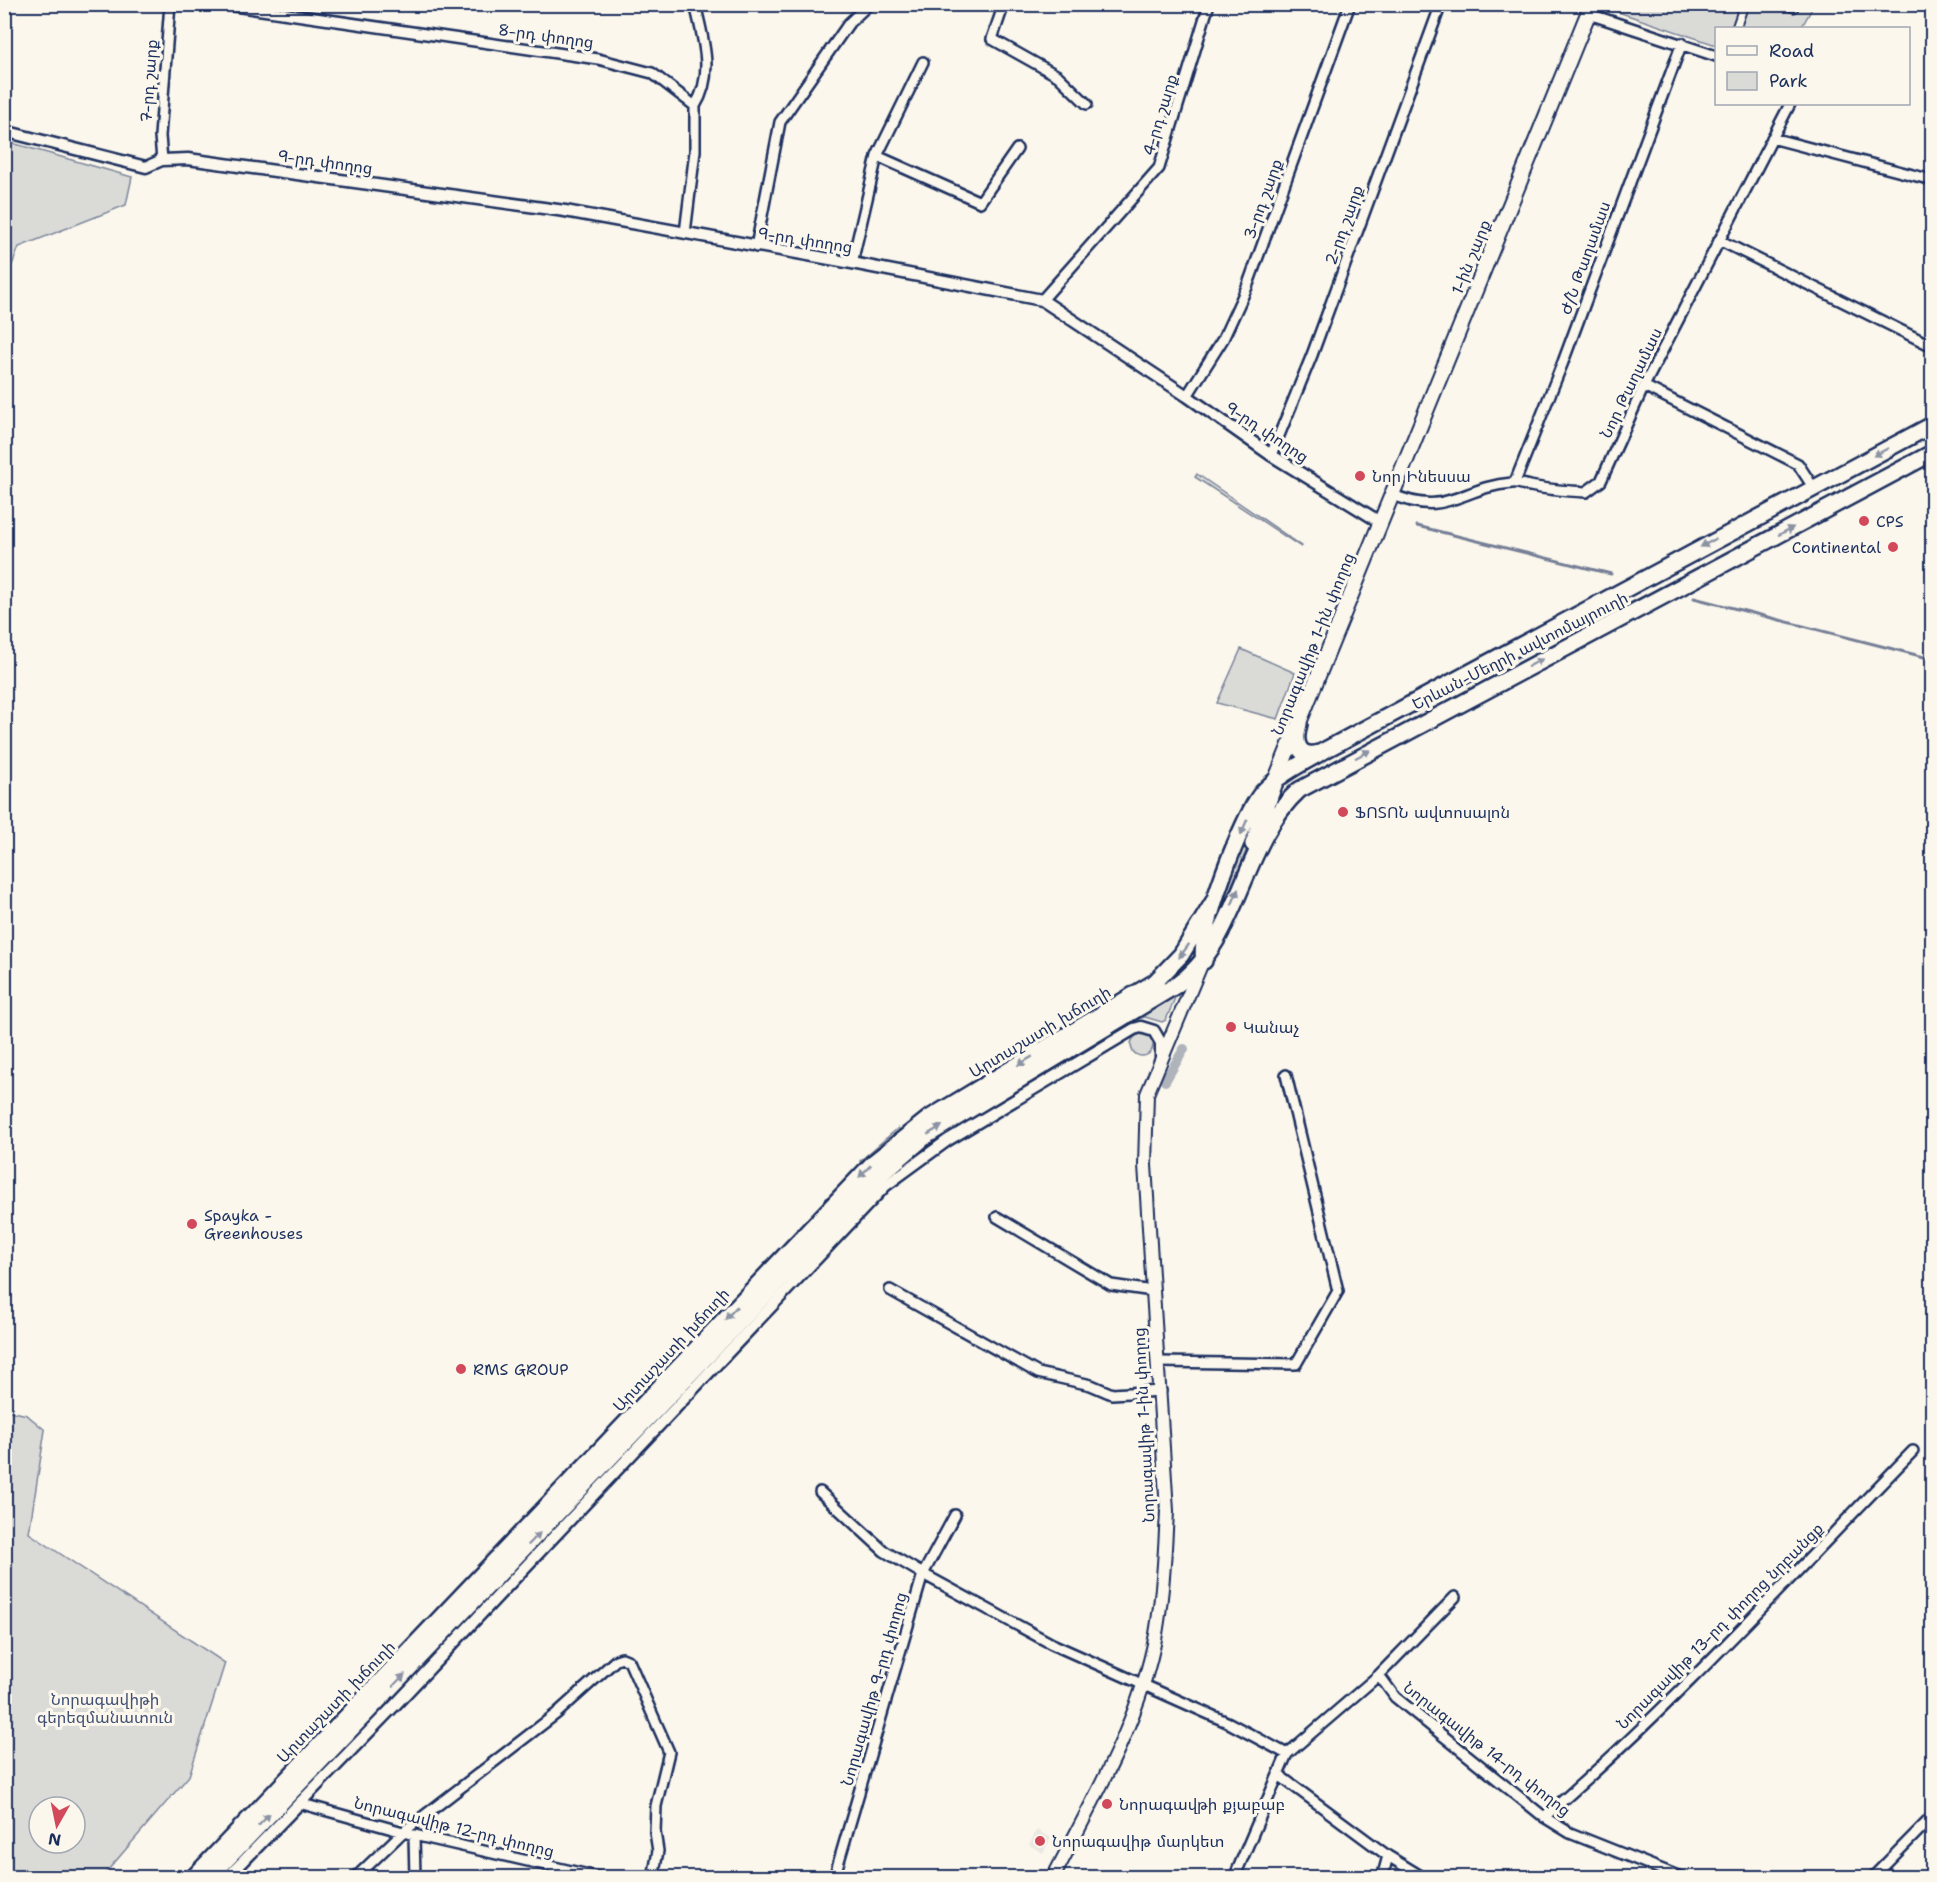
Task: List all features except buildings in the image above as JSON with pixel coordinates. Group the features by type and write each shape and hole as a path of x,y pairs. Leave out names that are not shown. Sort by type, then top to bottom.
{"highway":[{"name":"Երևան-Մեղրի ավտոմայրուղի","path":"1214,901 1255,802 1276,779 1327,749 1932,424"},
{"name":"Երևան-Մեղրի ավտոմայրուղի","path":"1204,961 1215,943 1246,870 1282,808 1294,794 1311,782 1932,453"},
{"path":"1299,724 1296,742 1302,752 1312,754 1327,749"},
{"path":"1246,870 1276,779"},
{"path":"1204,961 1203,941 1214,901"},
{"name":"Արտաշատի խճուղի","path":"193,1878 874,1162 928,1119 1155,982 1181,955 1214,901"},
{"name":"Արտաշատի խճուղի","path":"209,1878 880,1175 926,1136 1175,986 1204,961"}],"main road":[{"name":"1-ին շարք","path":"1380,522 1590,9"},
{"name":"Նորագավիթ 1-ին փողոց","path":"1276,779 1380,522"},
{"name":"Նորագավիթ 1-ին փողոց","path":"1053,1878 1108,1771 1130,1722 1156,1635 1165,1561 1167,1511 1145,1165 1147,1094 1204,961"}],"street":[{"name":"7-րդ շարք","path":"162,160 160,136 170,4"},
{"name":"8-րդ փողոց","path":"220,4 598,58 652,73 695,106"},
{"path":"681,4 695,5 705,39 705,78 702,94 695,106 694,151 685,233"},
{"path":"1004,4 992,39 1058,76 1087,104"},
{"name":"4-րդ շարք","path":"1042,300 1159,168 1209,4"},
{"name":"3-րդ շարք","path":"1187,396 1223,339 1247,287 1350,4"},
{"name":"2-րդ շարք","path":"1271,455 1312,355 1441,4"},
{"path":"1781,4 1794,8"},
{"path":"1736,27 1744,5"},
{"path":"756,247 780,122 849,23 867,6"},
{"path":"1590,9 1715,56"},
{"name":"Ժ/Ն Թաղամաս","path":"1515,482 1563,362 1682,43"},
{"path":"852,262 877,156 923,62"},
{"name":"Նոր Թաղամաս","path":"1391,494 1409,502 1435,504 1453,502 1482,488 1515,482 1586,492 1601,481 1644,386 1789,105"},
{"name":"9-րդ փողոց","path":"4,131 146,167 162,160 188,159 564,212 852,262 1042,300 1271,455 1380,522"},
{"path":"1772,138 1932,180"},
{"path":"877,156 980,202 1017,149"},
{"path":"1719,240 1932,346"},
{"path":"1644,386 1798,464 1813,487"},
{"path":"227,1878 885,1186 948,1140 1134,1029 1141,1027 1154,1031 1161,1043 1161,1058"},
{"path":"1158,1362 1296,1364 1338,1291 1286,1075"},
{"path":"997,1217 1111,1285 1153,1291"},
{"path":"890,1290 1038,1373 1091,1385 1112,1394 1161,1391"},
{"name":"Նորագավիթ 13-րդ փողոց նրբանցք","path":"1544,1817 1624,1746 1793,1577 1913,1451"},
{"path":"820,1492 884,1551 923,1574 1052,1644 1229,1723 1287,1754"},
{"name":"Նորագավիթ 9-րդ փողոց","path":"834,1878 923,1574 955,1515"},
{"path":"1234,1878 1280,1776 1287,1754 1379,1675 1455,1597"},
{"path":"355,1878 403,1832 479,1770 556,1714 616,1660 622,1658 629,1661 669,1752 656,1806 655,1832 658,1851 653,1878"},
{"name":"Նորագավիթ 14-րդ փողոց","path":"1379,1675 1395,1697 1544,1817 1570,1833 1683,1878"},
{"path":"1280,1776 1388,1856 1424,1878"},
{"name":"Նորագավիթ 12-րդ փողոց","path":"299,1803 414,1835 602,1878"},
{"path":"1872,1878 1932,1817"},
{"path":"414,1835 415,1878"},
{"path":"1382,1878 1388,1856"}],"shaded area":[{"name":"Նորագավիթ մարկետ","path":"1037,1830 1051,1838 1043,1853 1029,1845"}],"green space":[{"path":"1607,4 1814,5 1802,27 1715,27 1715,45 1606,8"},
{"path":"5,141 132,177 126,205 19,247 5,283"},
{"path":"1197,474 1302,546 1195,477"},
{"path":"1241,649 1295,673 1278,719 1217,703"},
{"path":"1245,837 1251,839 1218,920 1213,918"},
{"path":"1177,993 1166,1020 1162,1022 1145,1017 1131,1021"},
{"path":"1142,1034 1150,1037 1153,1045 1150,1053 1142,1056 1134,1053 1131,1045 1134,1037"},
{"path":"898,1128 901,1131 862,1164 860,1161"},
{"name":"Նորագավիթի գերեզմանատուն","path":"5,1410 27,1415 45,1430 29,1533 225,1663 189,1776 102,1877 5,1877"}],"waterway":[{"path":"1417,526 1611,574"},
{"path":"1694,598 1932,659"},
{"path":"1165,1081 1184,1049"}],"place":[{"name":"Նոր Ինեսսա","path":"1360,476"},
{"name":"CPS","path":"1864,521"},
{"name":"Continental","path":"1893,547"},
{"name":"ՖՈՏՈՆ ավտոսալոն","path":"1343,812"},
{"name":"Կանաչ","path":"1231,1027"},
{"name":"Spayka - Greenhouses","path":"192,1224"},
{"name":"RMS GROUP","path":"461,1369"},
{"name":"Նորագավթի քյաբաբ","path":"1107,1804"},
{"name":"Նորագավիթ մարկետ","path":"1040,1841"}]}
